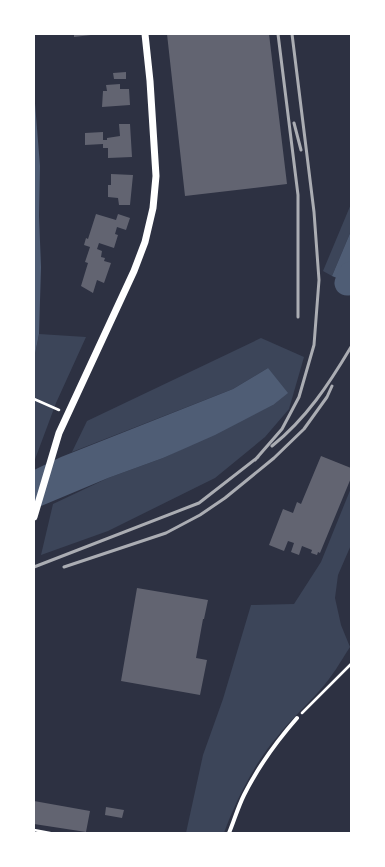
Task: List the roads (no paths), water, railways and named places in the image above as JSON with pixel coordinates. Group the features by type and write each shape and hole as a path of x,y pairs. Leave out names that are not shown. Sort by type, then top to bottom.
{"street":[{"path":"34,517 44,480 60,433 134,271 145,242 153,208 156,176 150,81 145,34"},
{"path":"229,833 243,796 277,740 297,718"}],"waterway":[{"path":"347,283 351,274"}],"railway":[{"path":"278,34 298,195 298,317"},
{"path":"255,460 282,429 299,397 314,345 319,280 314,212 292,34"},
{"path":"294,123 301,150"},
{"path":"272,446 306,413 351,347"},
{"path":"64,567 166,533 200,515 225,498 274,458 304,429 327,397 332,386"},
{"path":"34,567 199,503 258,457"}]}
